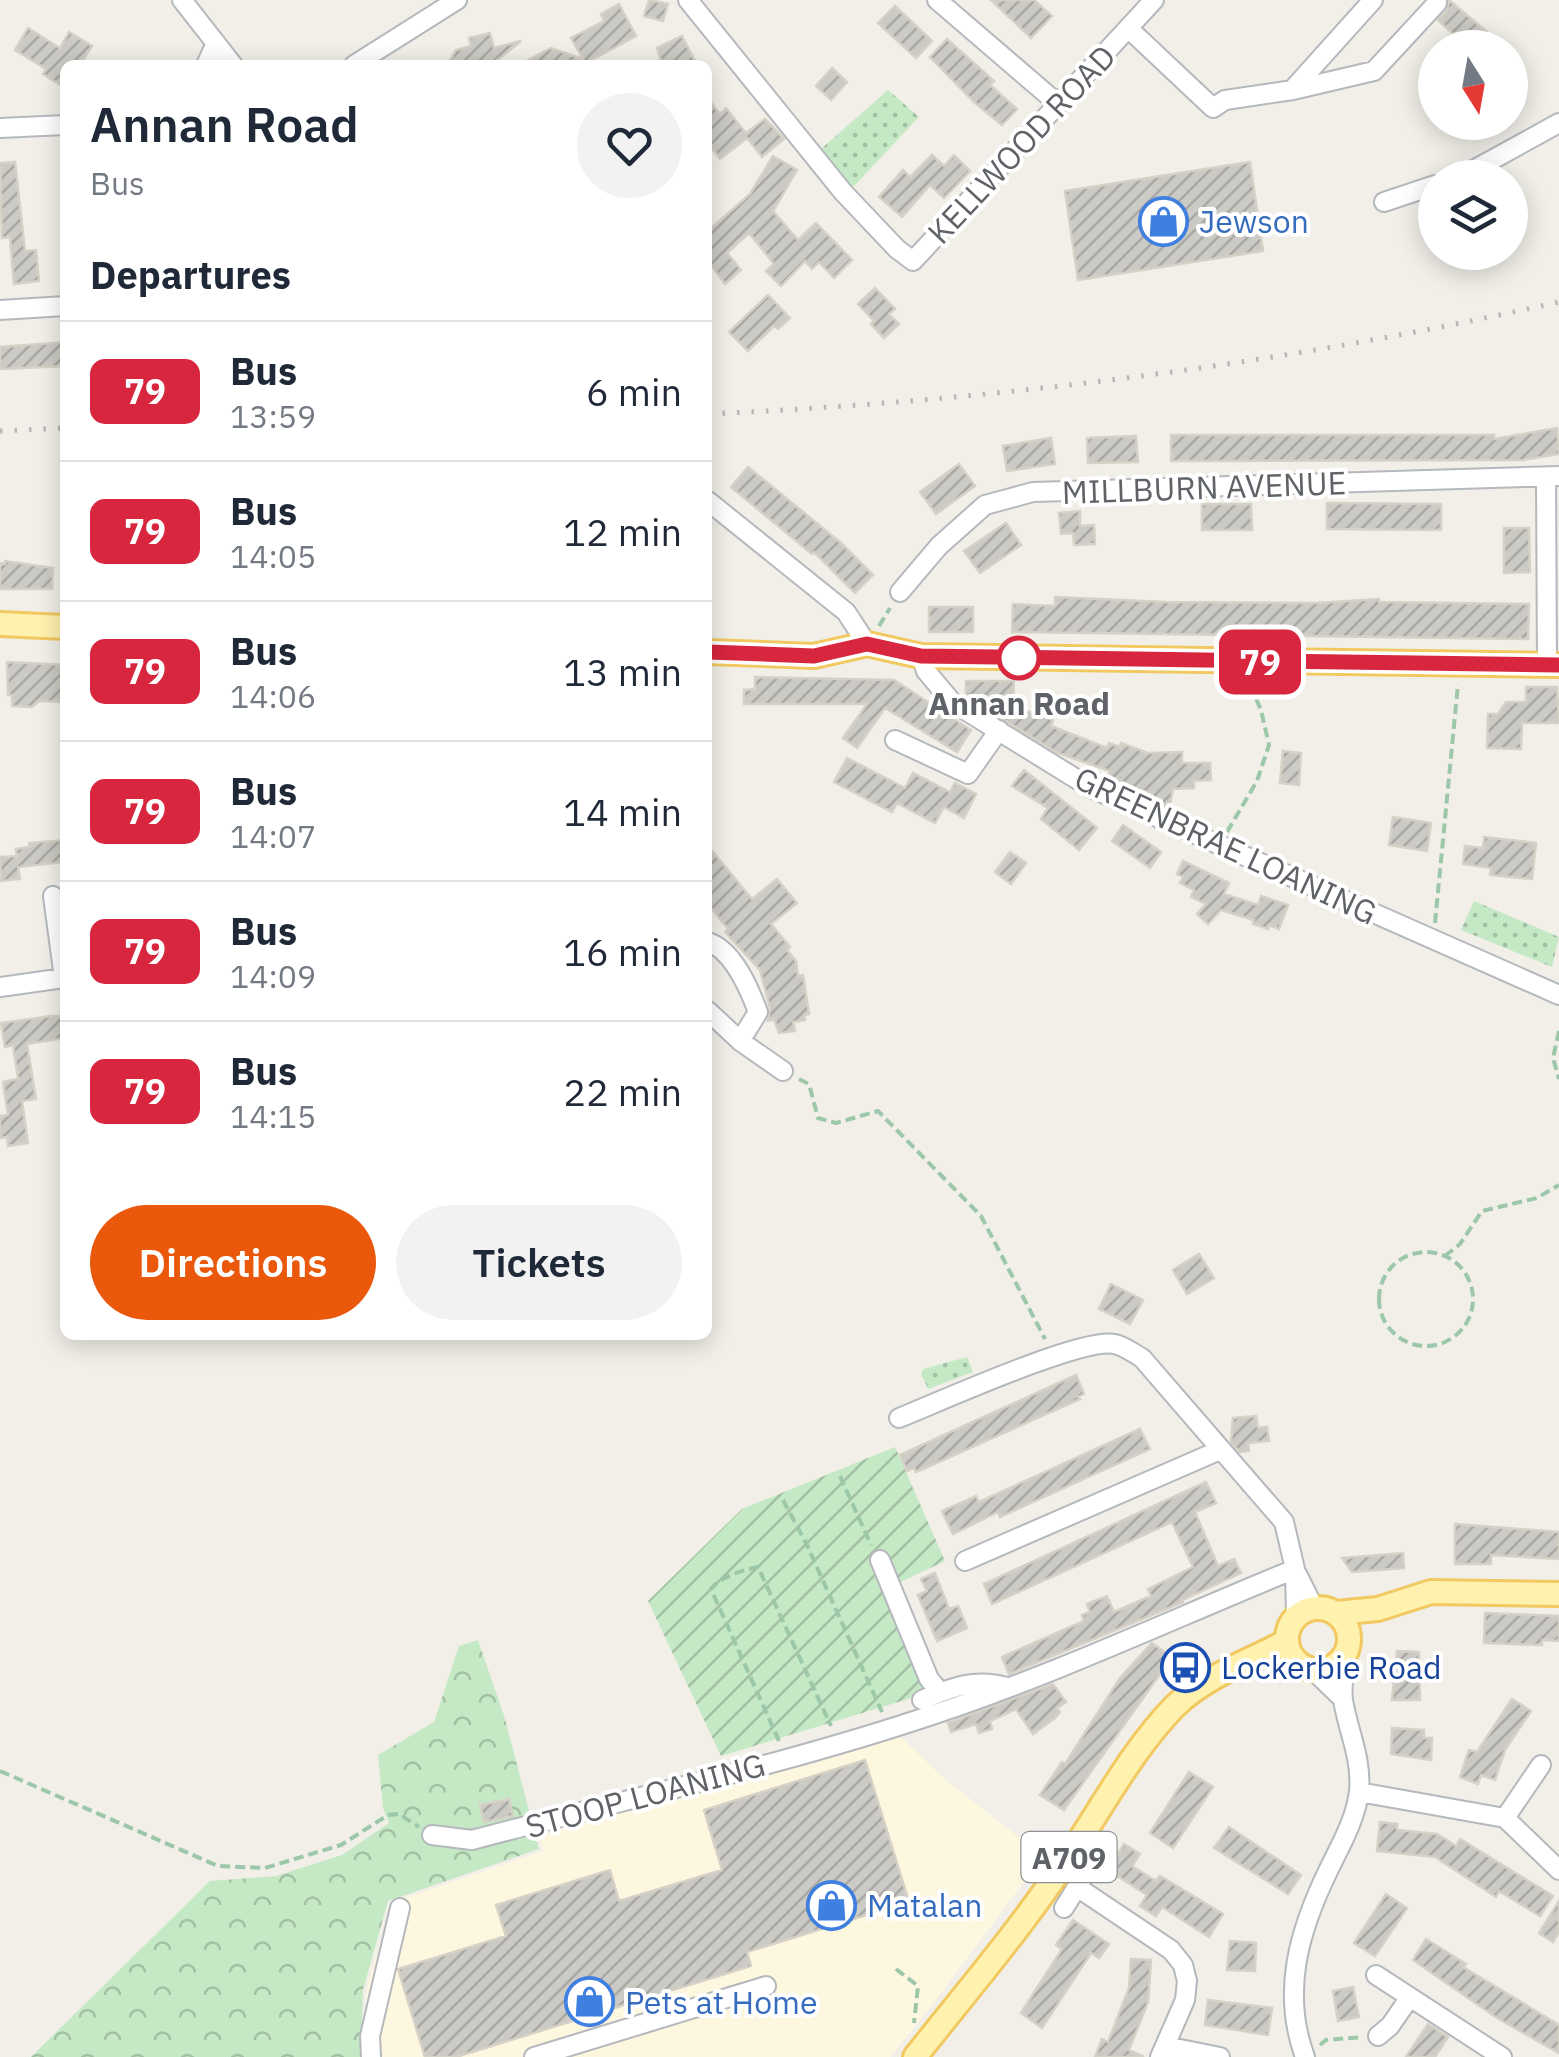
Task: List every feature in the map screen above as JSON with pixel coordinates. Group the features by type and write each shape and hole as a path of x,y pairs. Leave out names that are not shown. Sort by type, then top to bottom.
{"main road":[{"path":"0,624 60,627"},
{"path":"712,652 814,656 867,644 921,656 1553,665"},
{"name":"A709","path":"1315,1613 1378,1610 1430,1592 1559,1594"},
{"name":"A709","path":"914,2046 1030,1909 1069,1856 1106,1794 1175,1707 1208,1680 1231,1670 1297,1656 1331,1667 1378,1610"},
{"path":"1297,1656 1291,1624 1315,1613 1347,1626 1347,1648"}],"street":[{"path":"182,0 230,60"},
{"path":"362,60 457,0"},
{"name":"KELLWOOD ROAD","path":"688,0 843,192 913,261 1154,0"},
{"path":"937,0 1057,103"},
{"path":"1292,90 1373,0"},
{"path":"1292,90 1374,71 1437,3"},
{"name":"KELLWOOD ROAD","path":"1128,28 1213,108 1225,100 1292,90"},
{"path":"208,60 216,42"},
{"path":"1492,160 1559,123"},
{"path":"0,128 60,125"},
{"path":"1384,202 1418,191"},
{"path":"0,310 60,306"},
{"name":"MILLBURN AVENUE","path":"900,592 939,546 984,505 1033,492 1553,477 1553,665"},
{"path":"712,503 846,612 867,644"},
{"name":"GREENBRAE LOANING","path":"921,656 926,671 952,702 1091,788 1559,996"},
{"path":"896,740 968,774 999,730"},
{"path":"53,896 60,949"},
{"path":"712,943 718,945 737,969 758,1012 740,1040"},
{"path":"0,987 60,980"},
{"path":"712,1015 784,1071"},
{"path":"899,1418 1054,1356 1091,1344 1114,1344 1142,1358 1284,1522 1295,1569 1315,1613"},
{"path":"966,1561 1220,1450"},
{"path":"880,1560 929,1679 931,1696 960,1684 985,1681 1009,1688"},
{"name":"STOOP LOANING","path":"432,1836 472,1840 933,1715 1073,1664 1295,1569"},
{"path":"1302,2056 1291,1989 1296,1964 1322,1884 1348,1829 1359,1792 1357,1746 1342,1698 1347,1648"},
{"path":"1297,1656 1342,1698"},
{"path":"1505,1818 1542,1765"},
{"path":"1359,1792 1505,1818 1559,1870"},
{"path":"1064,1908 1090,1866"},
{"path":"1077,1888 1171,1950 1183,1965 1187,1981 1185,2000 1163,2052 1220,2057"},
{"path":"371,2057 370,2036 400,1908"},
{"path":"1376,1975 1502,2057"},
{"path":"534,2057 766,1986"},
{"path":"1378,2036 1410,1997"}],"path":[{"path":"867,644 900,592"},
{"path":"1219,844 1256,780 1270,745 1261,710 1249,686 1247,662"},
{"path":"1433,939 1460,664"},
{"path":"1559,1031 1553,1058 1559,1078"},
{"path":"784,1071 809,1084 818,1118 836,1123 878,1111 981,1216 1054,1356"},
{"path":"1445,1256 1460,1244 1482,1211 1537,1198 1559,1185"},
{"path":"1426,1251 1445,1256 1462,1267 1472,1284 1474,1304 1467,1323 1454,1338 1436,1346 1416,1346 1398,1338 1384,1323 1378,1304 1380,1284 1390,1267 1406,1256 1426,1251"},
{"path":"840,1476 856,1518 880,1560"},
{"path":"783,1500 882,1712"},
{"path":"785,1743 779,1740 711,1589 716,1582 749,1568 758,1567 832,1728"},
{"path":"0,1771 218,1866 264,1868 342,1846 388,1815 399,1814 432,1836"},
{"path":"896,1969 918,1986 914,2046"},
{"path":"1327,2057 1321,2045 1326,2040 1378,2036"}],"shaded area":[{"path":"895,1731 941,1776 1043,1856 890,2057 365,2057 367,1987 393,1902 543,1851 540,1836"}],"green space":[{"path":"888,90 919,117 853,187 820,150"},
{"path":"1474,901 1559,937 1552,967 1461,930"},
{"path":"967,1357 973,1372 928,1389 921,1374 923,1369"},
{"path":"895,1447 945,1561 892,1586 941,1689 721,1756 648,1601 742,1509"},
{"path":"478,1640 505,1719 539,1849 388,1901 363,1990 361,2057 31,2057 210,1881 276,1876 342,1855 389,1823 383,1808 378,1755 434,1722 459,1646"}],"building":[{"path":"649,0 668,4 663,21 644,16"},
{"path":"991,0 1034,0 1052,16 1031,38"},
{"path":"1449,0 1485,30 1449,30 1438,20 1447,11"},
{"path":"619,4 636,36 592,60 528,60 551,48 583,59 571,38 604,21 601,14"},
{"path":"895,6 932,41 916,58 878,23"},
{"path":"28,28 60,48 69,32 92,46 83,60 60,60 60,85 43,74 46,69 15,50"},
{"path":"490,33 494,48 521,41 497,60 450,60 456,50 471,46 469,38"},
{"path":"682,36 694,60 661,60 657,48"},
{"path":"947,39 994,81 990,85 1017,109 1002,125 930,57"},
{"path":"832,68 847,82 831,100 816,86"},
{"path":"712,104 720,114 726,108 746,133 765,119 784,139 762,157 747,138 720,159 712,148"},
{"path":"932,155 944,166 954,155 970,171 944,198 930,185 902,217 879,197 903,170 910,177"},
{"path":"773,156 797,170 773,211 798,240 816,223 852,260 834,278 819,262 812,269 805,261 781,286 766,271 774,264 749,233 727,253 741,270 725,284 712,266 712,227 750,194"},
{"path":"15,162 25,251 36,250 39,281 14,284 10,237 2,238 0,163"},
{"name":"Jewson","path":"1250,162 1263,251 1078,280 1065,191"},
{"path":"875,288 895,309 889,314 899,324 884,338 858,304"},
{"path":"768,295 790,318 778,329 774,326 748,351 729,332"},
{"path":"60,342 60,366 0,369 0,347"},
{"path":"1557,428 1559,454 1523,460 1171,461 1171,435 1494,435 1494,439"},
{"path":"1136,436 1138,462 1088,463 1087,438"},
{"path":"1051,438 1055,464 1007,471 1003,446"},
{"path":"959,464 975,486 936,514 920,492"},
{"path":"748,467 841,543 873,575 855,593 814,552 731,487"},
{"path":"1327,503 1441,504 1441,530 1327,529"},
{"path":"1202,504 1251,504 1252,530 1202,530"},
{"path":"1080,511 1080,526 1094,525 1095,544 1074,545 1073,533 1061,534 1059,513"},
{"path":"1006,523 1021,545 980,573 964,551"},
{"path":"1504,528 1529,528 1530,572 1504,573"},
{"path":"0,563 53,568 52,589 0,589"},
{"path":"1055,597 1166,602 1317,603 1379,599 1529,604 1528,639 1012,632 1013,604 1055,606"},
{"path":"929,607 973,607 973,632 929,632"},
{"path":"7,662 60,665 60,702 12,706 12,695 8,695"},
{"path":"755,677 894,680 971,730 957,752 885,708 857,748 843,738 867,704 744,704 744,690 755,689"},
{"path":"966,681 1014,681 1013,706 1053,720 1051,726 1107,748 1109,743 1120,747 1121,743 1148,753 1182,752 1182,763 1210,763 1211,780 1194,781 1194,788 1173,789 1169,809 1151,801 1152,794 1108,777 1110,771 1058,753 1001,718 1010,706 983,706 981,698 966,696"},
{"path":"1526,687 1557,687 1559,723 1522,723 1521,749 1487,748 1488,714 1498,714 1506,702 1526,702"},
{"path":"1283,751 1301,753 1299,785 1280,783"},
{"path":"847,758 905,788 913,773 950,792 955,783 976,794 964,818 944,807 935,823 897,803 892,812 834,782"},
{"path":"1024,770 1097,828 1079,850 1041,819 1048,808 1012,786"},
{"path":"1393,817 1431,823 1427,851 1389,845"},
{"path":"1123,825 1161,852 1150,868 1112,841"},
{"path":"1484,837 1536,843 1532,879 1490,875 1491,868 1463,864 1465,846 1483,848"},
{"path":"60,840 60,863 18,867 20,879 1,881 0,857 17,856 16,849 30,847 29,843"},
{"path":"712,851 752,899 777,879 797,903 771,924 790,947 787,950 796,961 798,976 803,975 809,1014 804,1015 805,1020 793,1022 795,1031 779,1033 774,1019 768,1021 770,1008 760,970 725,932 728,929 712,909"},
{"path":"1010,852 1026,863 1011,884 995,872"},
{"path":"1183,861 1229,883 1224,894 1258,905 1261,896 1288,905 1279,929 1269,925 1268,929 1253,924 1254,920 1221,910 1208,924 1197,914 1206,904 1191,897 1194,890 1180,883 1183,877 1177,874"},
{"path":"60,1016 60,1039 27,1044 36,1099 22,1101 28,1143 8,1146 7,1137 0,1138 0,1116 8,1115 3,1082 18,1079 13,1045 5,1047 1,1023"},
{"path":"1199,1254 1214,1278 1187,1294 1173,1270"},
{"path":"1111,1284 1143,1300 1130,1324 1099,1309"},
{"path":"1076,1375 1084,1394 1080,1399 916,1472 914,1468 907,1471 900,1455"},
{"path":"1256,1416 1258,1428 1267,1427 1269,1441 1248,1443 1249,1451 1240,1452 1231,1442 1233,1418"},
{"path":"1140,1429 1150,1449 1000,1517 998,1512 953,1534 942,1511 976,1496 979,1502"},
{"path":"1206,1482 1216,1503 1195,1512 1218,1566 1234,1559 1241,1573 1183,1602 1009,1674 1002,1657 1084,1621 1082,1615 1090,1612 1087,1604 1107,1596 1114,1612 1151,1596 1148,1589 1193,1567 1172,1522 992,1604 984,1584"},
{"path":"1455,1524 1559,1532 1559,1559 1491,1555 1491,1564 1455,1564"},
{"path":"1403,1553 1404,1568 1352,1572 1342,1558"},
{"path":"935,1573 949,1609 958,1606 967,1628 937,1641 918,1595 927,1591 921,1579"},
{"path":"1485,1613 1559,1616 1559,1641 1542,1640 1542,1645 1484,1643"},
{"path":"1152,1643 1172,1657 1064,1810 1040,1795 1062,1762 1065,1764 1120,1678"},
{"path":"1397,1651 1419,1652 1420,1700 1392,1700"},
{"path":"1053,1684 1066,1702 1057,1708 1060,1712 1055,1718 1033,1734 1016,1709 990,1721 992,1729 979,1733 976,1724 951,1732 948,1723"},
{"path":"1512,1699 1531,1711 1505,1750 1495,1780 1481,1775 1478,1784 1460,1777 1469,1750 1477,1752"},
{"path":"1392,1728 1424,1730 1424,1738 1432,1738 1431,1760 1391,1754"},
{"path":"865,1760 909,1902 747,1952 751,1966 456,2057 425,2057 398,1969 506,1936 496,1905 610,1870 619,1901 722,1870 704,1810"},
{"path":"1189,1772 1213,1787 1173,1848 1150,1833"},
{"path":"509,1799 513,1816 484,1822 480,1805"},
{"path":"1380,1822 1397,1824 1397,1830 1437,1834 1456,1846 1460,1839 1553,1896 1540,1916 1499,1891 1496,1897 1435,1857 1377,1851"},
{"path":"1229,1827 1301,1875 1288,1894 1214,1848"},
{"path":"1124,1844 1140,1854 1132,1866 1156,1881 1160,1876 1223,1914 1209,1937 1162,1907 1156,1916 1140,1906 1147,1895 1108,1870"},
{"path":"1386,1894 1407,1908 1375,1956 1354,1943"},
{"path":"1559,1901 1559,1932 1553,1942 1539,1933"},
{"path":"1073,1920 1109,1944 1099,1958 1091,1953 1042,2028 1021,2013 1062,1949 1056,1945"},
{"path":"1426,1939 1466,1964 1463,1967 1559,2025 1559,2053 1497,2018 1413,1960"},
{"path":"1230,1941 1256,1943 1255,1971 1227,1970"},
{"path":"1131,1959 1151,1960 1148,2002 1129,2050 1144,2057 1095,2057 1102,2039 1108,2042 1129,1988"},
{"path":"1353,1987 1359,2017 1338,2021 1333,1991"},
{"path":"1208,2000 1272,2008 1268,2035 1205,2025"},
{"path":"1428,2024 1448,2037 1435,2057 1406,2057"}],"railway":[{"path":"712,414 923,400 1136,377 1348,344 1559,302"},
{"path":"0,431 60,428"}],"bus line":[{"name":"79","path":"712,652 814,656 867,644 921,656 1559,665"}],"place":[{"name":"Jewson","path":"1164,221"},
{"name":"Annan Road","path":"1019,658"},
{"name":"Lockerbie Road","path":"1186,1667"},
{"name":"Matalan","path":"832,1905"},
{"name":"Pets at Home","path":"590,2002"}]}
